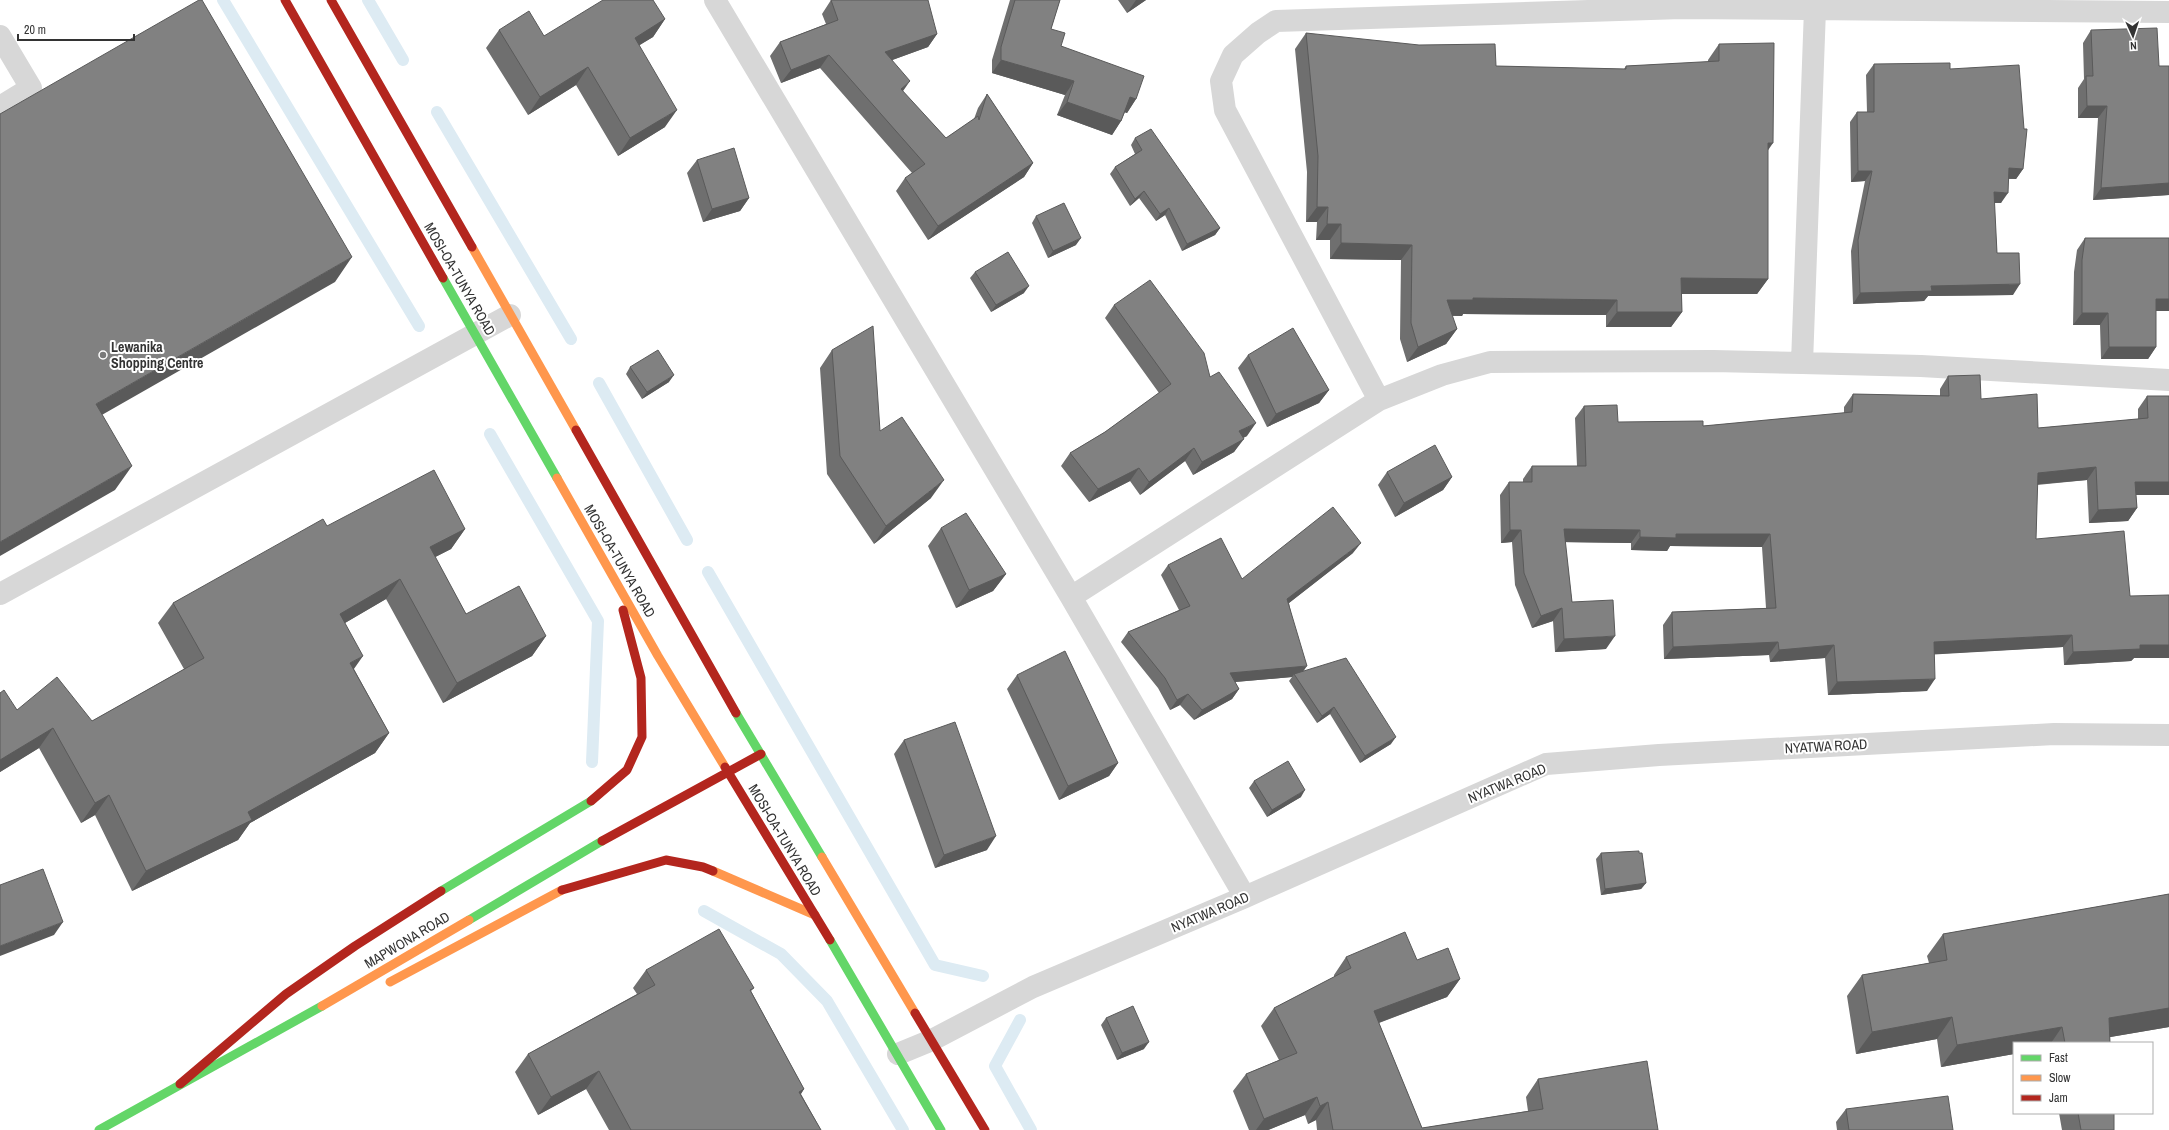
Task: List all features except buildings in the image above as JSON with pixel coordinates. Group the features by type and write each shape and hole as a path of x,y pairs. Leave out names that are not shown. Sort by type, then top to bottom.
{"main road":[{"name":"MOSI-OA-TUNYA ROAD","path":"285,0 658,656 898,1054 941,1130"},
{"name":"MOSI-OA-TUNYA ROAD","path":"331,0 761,754 985,1130"},
{"path":"180,1084 286,994 355,946 472,871 598,797 627,770 642,737 641,678 622,607 600,554"},
{"name":"MAPWONA ROAD","path":"99,1130 180,1084 273,1035 609,837 761,754"},
{"path":"380,988 561,890 666,860 703,867 815,915"},
{"path":"273,1035 332,1011"}],"street":[{"path":"715,0 1071,597 1245,897"},
{"path":"1379,400 1225,110 1221,81 1233,55 1258,33 1276,21 1682,8 2169,12"},
{"path":"1802,363 1815,9"},
{"path":"0,36 31,88 0,107"},
{"path":"0,594 510,315"},
{"path":"1071,597 1379,400 1442,375 1490,362 1713,361 1922,366 2169,380"},
{"name":"NYATWA ROAD","path":"898,1054 932,1040 1033,988 1245,897 1546,764 1682,753 2054,734 2169,735"}],"waterway":[{"path":"223,0 419,326"},
{"path":"368,0 403,60"},
{"path":"437,112 571,339"},
{"path":"599,383 687,540"},
{"path":"490,434 598,621 592,762"},
{"path":"708,572 935,965 983,976"},
{"path":"704,911 781,954 827,1001 903,1130"},
{"path":"1020,1020 995,1066 1031,1130"}],"traffic: fast":[{"path":"443,278 557,478"},
{"path":"736,713 822,857"},
{"path":"441,891 591,801"},
{"path":"469,920 602,841"},
{"path":"830,940 941,1130"},
{"path":"99,1130 322,1006"}],"traffic: slow":[{"path":"472,247 576,430"},
{"path":"557,478 658,656 725,767"},
{"path":"822,857 915,1013"},
{"path":"713,871 815,915"},
{"path":"390,982 562,890"},
{"path":"322,1006 469,920"}],"traffic: jam":[{"path":"285,0 443,278"},
{"path":"331,0 472,247"},
{"path":"576,430 736,713"},
{"path":"591,801 627,770 642,737 641,678 623,610"},
{"path":"602,841 761,754"},
{"path":"725,767 830,940"},
{"path":"562,890 666,860 703,867 713,871"},
{"path":"180,1084 286,994 355,946 441,891"},
{"path":"915,1013 985,1130"}],"place":[{"name":"Lewanika Shopping Centre","path":"103,355"}]}
